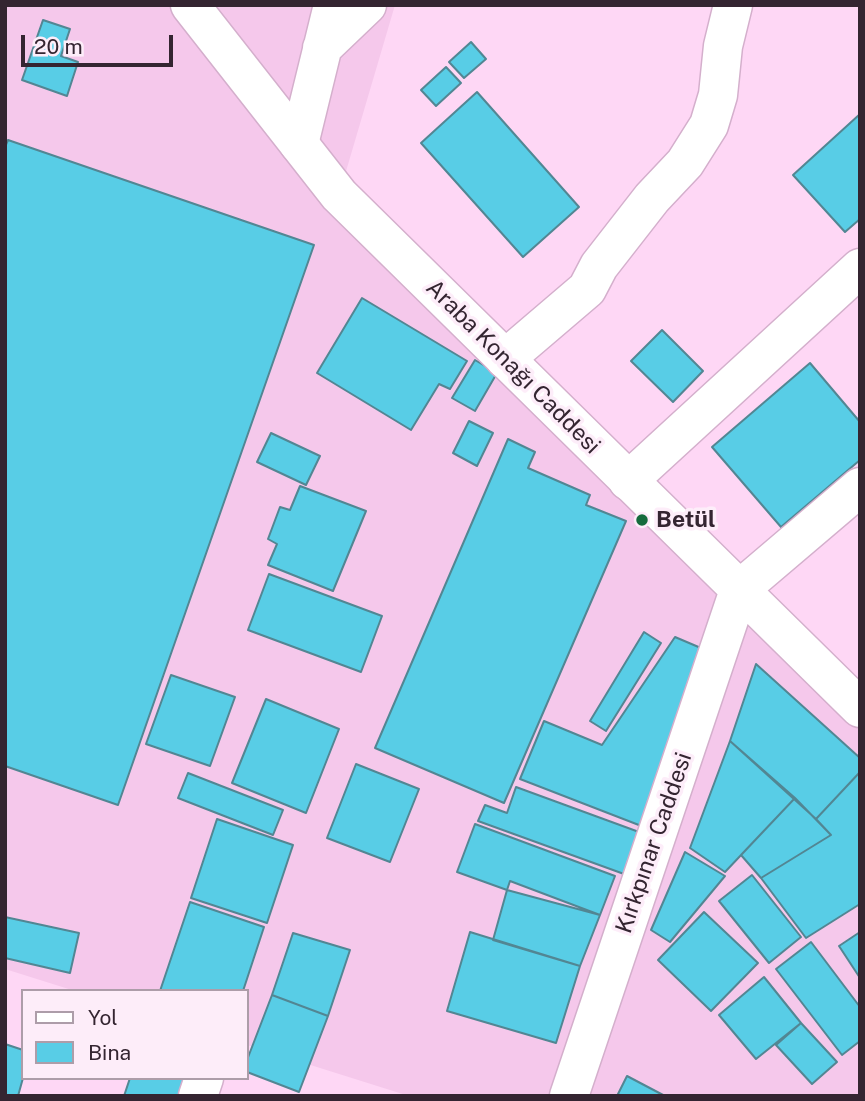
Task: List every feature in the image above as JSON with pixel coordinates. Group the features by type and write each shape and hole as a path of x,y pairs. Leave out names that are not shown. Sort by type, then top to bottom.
{"main road":[{"name":"Araba Konağı Caddesi","path":"190,5 339,195 860,708"},
{"path":"299,144 333,5"},
{"path":"322,48 367,5"},
{"path":"505,359 587,289 599,266 691,153 709,125 718,95 723,46 733,5"},
{"path":"628,481 860,268"},
{"path":"739,590 860,487"},
{"name":"Kırkpınar Caddesi","path":"569,1096 739,590"}],"shaded area":[{"path":"5,5 395,5 339,195 860,709 860,1096 409,1096 248,1045 248,989 69,989 5,969"}],"building":[{"path":"43,20 70,29 61,56 78,62 67,96 22,80"},
{"path":"471,42 486,59 464,78 449,62"},
{"path":"446,67 461,83 436,106 421,90"},
{"path":"477,92 579,207 523,257 421,143"},
{"path":"860,114 860,219 845,232 793,175"},
{"path":"8,140 314,245 118,805 5,766 5,147"},
{"path":"362,298 467,361 450,389 439,384 411,430 317,373"},
{"path":"662,330 703,371 673,402 631,361"},
{"path":"475,360 497,373 475,411 452,398"},
{"path":"810,363 860,422 860,460 781,527 712,447"},
{"path":"469,421 493,433 477,466 453,453"},
{"path":"271,433 320,456 306,485 257,462"},
{"path":"508,439 535,452 528,468 590,495 586,505 626,521 504,803 375,748"},
{"path":"300,486 366,511 333,591 268,565 277,544 268,539 280,507 290,510"},
{"path":"269,574 382,616 361,672 248,630"},
{"path":"644,632 661,643 606,731 590,721"},
{"path":"675,637 715,654 644,827 520,779 544,721 602,745"},
{"path":"756,664 860,758 860,772 816,819 730,741"},
{"path":"171,675 235,697 210,766 146,744"},
{"path":"266,699 339,729 306,813 232,783"},
{"path":"730,741 795,798 725,872 690,848"},
{"path":"356,764 419,789 390,862 327,838"},
{"path":"860,772 860,904 806,938 761,878 831,835 816,819"},
{"path":"188,773 283,810 273,835 178,798"},
{"path":"516,787 639,832 624,874 478,821 485,805 507,813"},
{"path":"795,798 831,835 761,878 741,855"},
{"path":"217,819 293,845 267,923 191,898"},
{"path":"475,824 615,876 600,915 510,881 507,890 457,872"},
{"path":"685,852 725,876 670,942 651,930"},
{"path":"752,875 801,937 769,963 719,901"},
{"path":"507,890 600,915 580,966 493,940"},
{"path":"190,902 264,927 244,989 161,989"},
{"path":"704,912 758,963 711,1011 658,960"},
{"path":"5,917 79,933 70,973 5,958"},
{"path":"470,932 580,966 556,1043 447,1011"},
{"path":"860,932 860,978 839,946"},
{"path":"293,933 350,950 328,1016 272,995"},
{"path":"811,942 860,1007 860,1041 842,1055 776,969"},
{"path":"764,977 801,1023 756,1059 719,1015"},
{"path":"272,995 328,1016 299,1092 248,1072 248,1057"},
{"path":"801,1023 837,1062 812,1084 776,1045"},
{"path":"5,1044 21,1049 22,1080 18,1096 5,1096"},
{"path":"627,1076 665,1096 617,1096"},
{"path":"129,1080 186,1080 181,1096 124,1096"}],"place":[{"name":"Betül","path":"642,520"}]}
